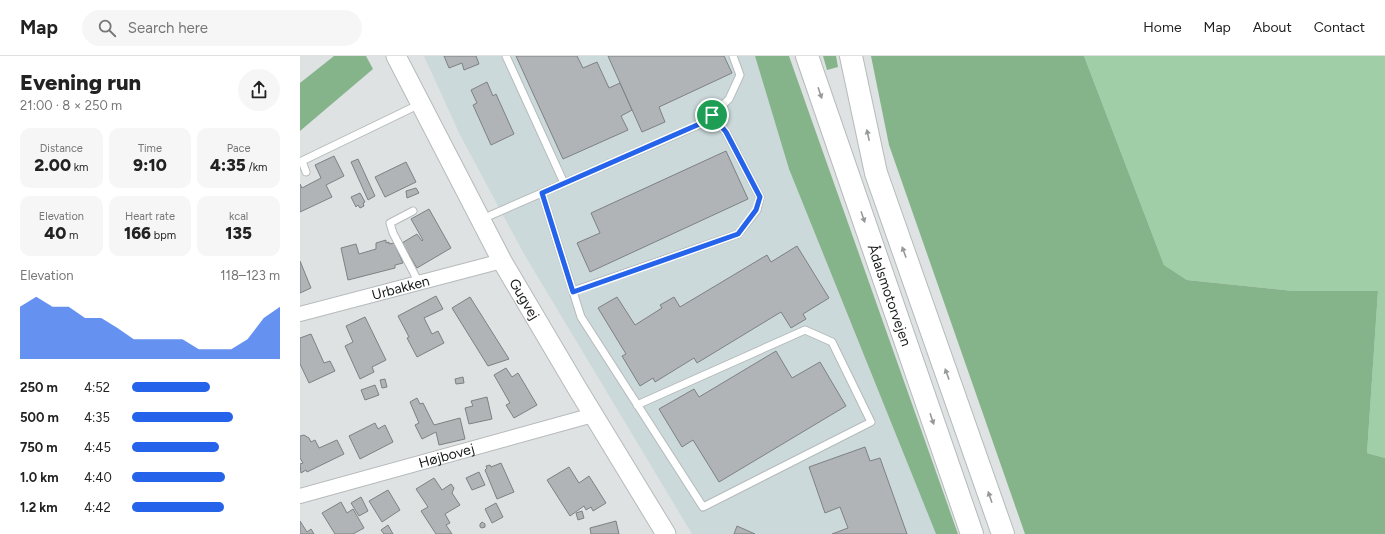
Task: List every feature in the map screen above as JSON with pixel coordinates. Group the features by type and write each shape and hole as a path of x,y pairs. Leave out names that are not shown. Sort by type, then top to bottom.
{"highway":[{"name":"Ådalsmotorvejen","path":"807,56 972,534"},
{"name":"Ådalsmotorvejen","path":"851,56 876,173 1003,534"}],"street":[{"name":"Gugvej","path":"396,56 502,261 593,415 666,534"},
{"name":"Urbakken","path":"300,314 502,261"},
{"name":"Højbovej","path":"300,496 593,415"}],"lane":[{"path":"506,56 564,183"},
{"path":"480,220 704,122 729,100 740,75 733,56"},
{"path":"306,172 302,161 420,104"},
{"path":"573,292 738,234 756,210 760,197 726,132 712,115"},
{"path":"542,193 581,317 637,405 703,507 871,422 832,342 805,330 637,405"},
{"path":"413,211 390,223 393,233 419,283"}],"shaded area":[{"path":"424,56 755,56 789,169 936,534 692,534 524,254 460,135"}],"green space":[{"path":"334,56 366,56 373,69 300,131 300,83"},
{"path":"755,56 789,56 958,534 936,534 789,169"},
{"path":"823,56 836,56 838,67 827,70"},
{"path":"871,56 1084,56 1164,265 1187,280 1293,291 1378,291 1367,453 1385,458 1385,534 1025,534 889,145"},
{"path":"1084,56 1385,56 1385,458 1367,453 1378,291 1293,291 1187,280 1164,265"}],"building":[{"path":"444,56 476,56 479,64 464,70 462,63 449,68"},
{"path":"516,56 577,56 583,68 597,62 609,88 620,83 632,110 621,116 628,130 563,159"},
{"path":"608,56 724,56 732,73 659,107 665,122 642,132"},
{"path":"487,82 493,96 496,94 514,134 491,145 473,105 477,103 471,90"},
{"path":"726,151 748,199 590,272 577,243 600,233 591,213"},
{"path":"334,156 344,176 326,185 332,197 300,212 300,184 302,188 321,178 315,165"},
{"path":"358,159 375,196 368,200 351,162"},
{"path":"406,162 416,182 385,197 375,177"},
{"path":"416,188 419,193 407,198 406,191"},
{"path":"360,193 365,202 363,203 364,206 360,208 358,205 356,207 351,197"},
{"path":"429,209 451,248 417,268 402,243 417,234 422,241 423,240 411,219"},
{"path":"386,240 386,243 394,243 403,263 395,265 395,268 348,280 341,248 356,244 359,254 376,249 376,243"},
{"path":"797,246 829,298 803,314 806,319 791,328 781,312 697,363 694,358 655,382 653,378 640,386 622,356 626,354 598,308 617,297 635,325 662,308 660,305 674,297 680,307 767,255 771,262"},
{"path":"300,261 311,288 300,293"},
{"path":"436,296 443,309 424,318 432,334 438,331 444,343 417,357 398,316"},
{"path":"470,297 509,359 488,366 452,308"},
{"path":"365,317 386,360 372,367 374,372 360,379 345,346 353,342 346,326"},
{"path":"311,334 324,363 330,361 335,371 309,383 300,364 300,338"},
{"path":"776,351 792,378 820,362 846,406 719,482 693,440 682,447 659,409 694,389 699,397"},
{"path":"506,368 512,377 518,373 537,405 514,418 506,405 510,403 494,375"},
{"path":"463,377 464,383 456,384 455,379"},
{"path":"385,379 387,387 382,388 380,380"},
{"path":"375,385 379,395 365,400 361,390"},
{"path":"487,397 492,419 469,424 465,408 473,406 471,401"},
{"path":"417,398 420,404 423,403 434,425 460,418 465,439 439,445 436,432 422,439 415,425 419,423 410,402"},
{"path":"375,423 378,429 385,425 393,442 360,459 349,436"},
{"path":"304,435 309,438 311,442 315,440 319,448 337,440 344,454 307,472 306,470 301,473 300,464 303,463 300,458 300,436"},
{"path":"865,447 870,461 880,458 907,534 832,534 848,528 840,507 825,513 809,467"},
{"path":"501,463 514,492 497,499 485,470 487,468 486,466 490,465 491,467"},
{"path":"569,467 579,483 589,476 606,503 593,511 591,507 586,510 584,506 570,516 547,480"},
{"path":"479,472 485,485 472,490 466,478"},
{"path":"434,478 442,490 451,484 454,488 452,493 460,505 445,514 450,523 446,525 452,534 436,534 421,511 428,507 416,489"},
{"path":"388,490 400,510 382,522 369,501"},
{"path":"361,497 368,511 359,516 351,503"},
{"path":"341,502 347,513 353,509 364,528 353,534 335,534 322,513"},
{"path":"496,503 503,517 492,523 485,509"},
{"path":"582,511 584,518 578,520 576,513"},
{"path":"300,521 307,532 311,529 314,534 300,534"},
{"path":"616,521 619,534 591,534 590,528"},
{"path":"482,522 485,524 485,527 482,528 480,527 480,524"},
{"path":"388,525 393,534 384,534 381,530"},
{"path":"737,526 755,534 734,534"}],"route":[{"path":"712,115 726,132 760,197 756,210 738,234 573,292 542,193 704,122 712,115"}]}
